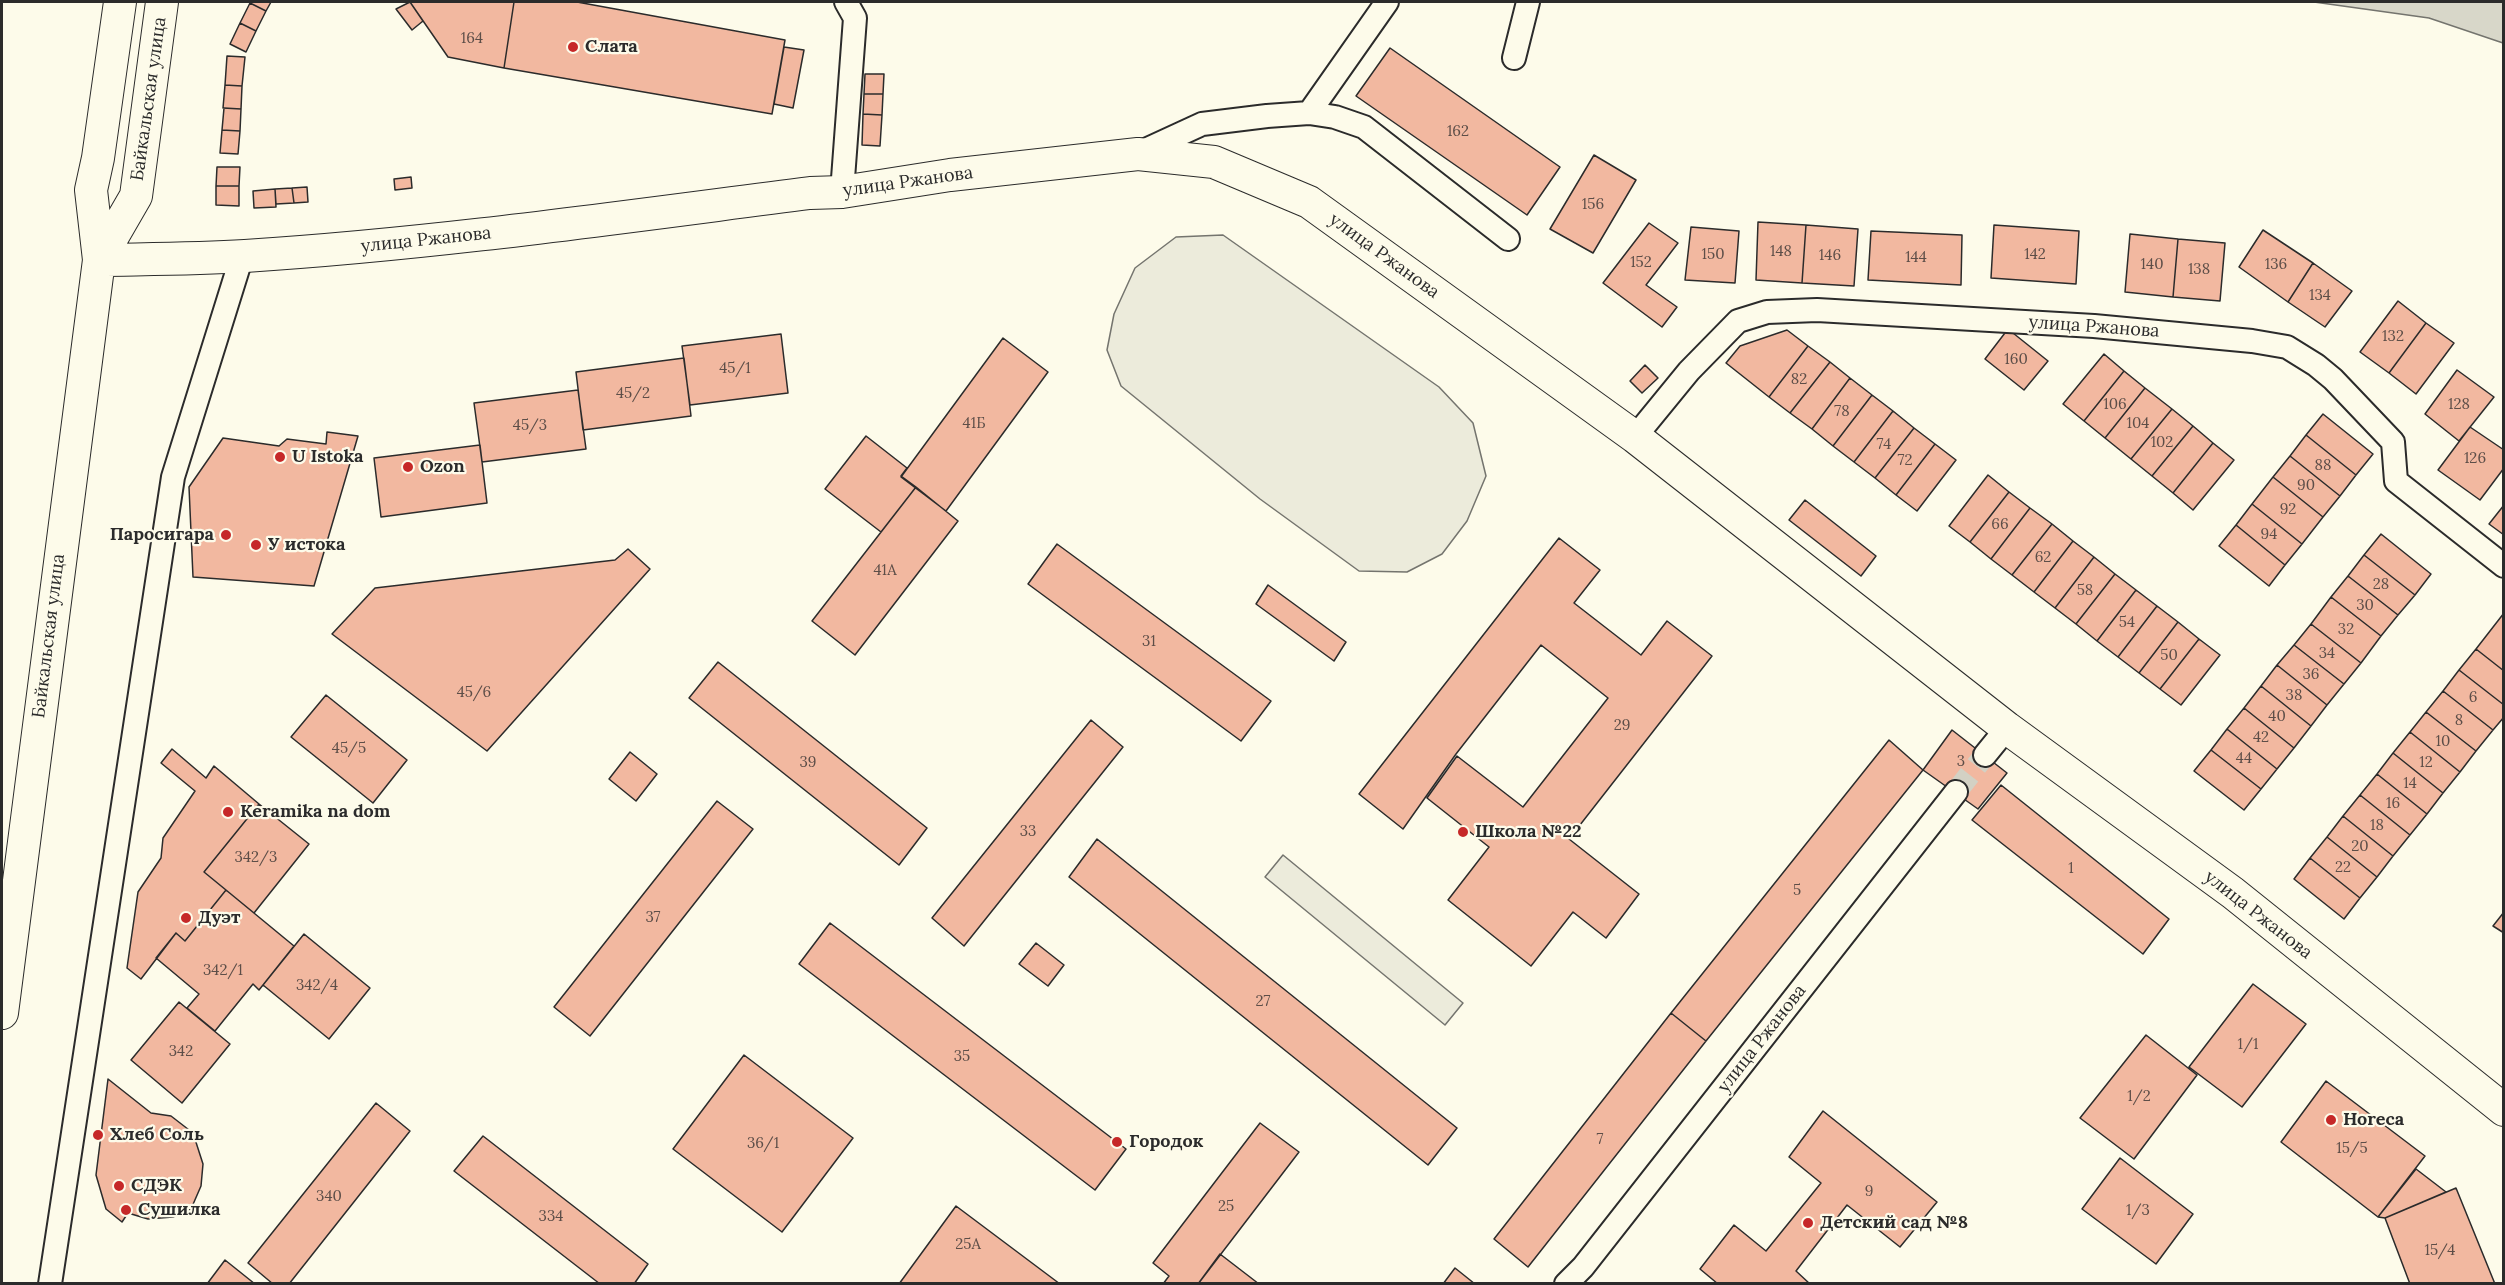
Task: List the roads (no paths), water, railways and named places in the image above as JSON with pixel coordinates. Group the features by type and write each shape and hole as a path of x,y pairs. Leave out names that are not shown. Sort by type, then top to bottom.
{"street":[{"name":"Байкальская улица","path":"2,1013 99,260 91,190 98,158 120,2"},
{"name":"Байкальская улица","path":"99,260 136,196 162,2"},
{"path":"842,192 855,18 846,2"},
{"path":"1309,113 1388,2"},
{"path":"1514,58 1528,2"},
{"path":"1138,154 1202,124 1309,113 1335,117 1364,127 1508,239"},
{"name":"улица Ржанова","path":"99,260 242,256 326,250 515,230 810,193 842,192 950,175 1138,154 1214,162 1309,202 1635,437 2007,728 2233,894 2504,1110"},
{"path":"50,1284 173,477 242,256"},
{"name":"улица Ржанова","path":"1635,437 1689,371 1737,321 1767,312 1817,310 2094,326 2252,341 2288,347 2333,379 2393,442 2396,481 2504,566"},
{"path":"1985,755 2007,728"},
{"name":"улица Ржанова","path":"1566,1284 1583,1267 1956,792"}],"tunnel":[{"path":"1956,792 1985,755"}],"place":[{"name":"Слата","path":"573,47"},
{"name":"U Istoka","path":"280,457"},
{"name":"Ozon","path":"408,467"},
{"name":"Паросигара","path":"226,535"},
{"name":"У истока","path":"256,545"},
{"name":"Keramika na dom","path":"228,812"},
{"name":"Школа №22","path":"1463,832"},
{"name":"Дуэт","path":"186,918"},
{"name":"Horeca","path":"2331,1120"},
{"name":"Хлеб Соль","path":"98,1135"},
{"name":"Городок","path":"1117,1142"},
{"name":"СДЭК","path":"119,1186"},
{"name":"Сушилка","path":"126,1210"},
{"name":"Детский сад №8","path":"1808,1223"}]}
